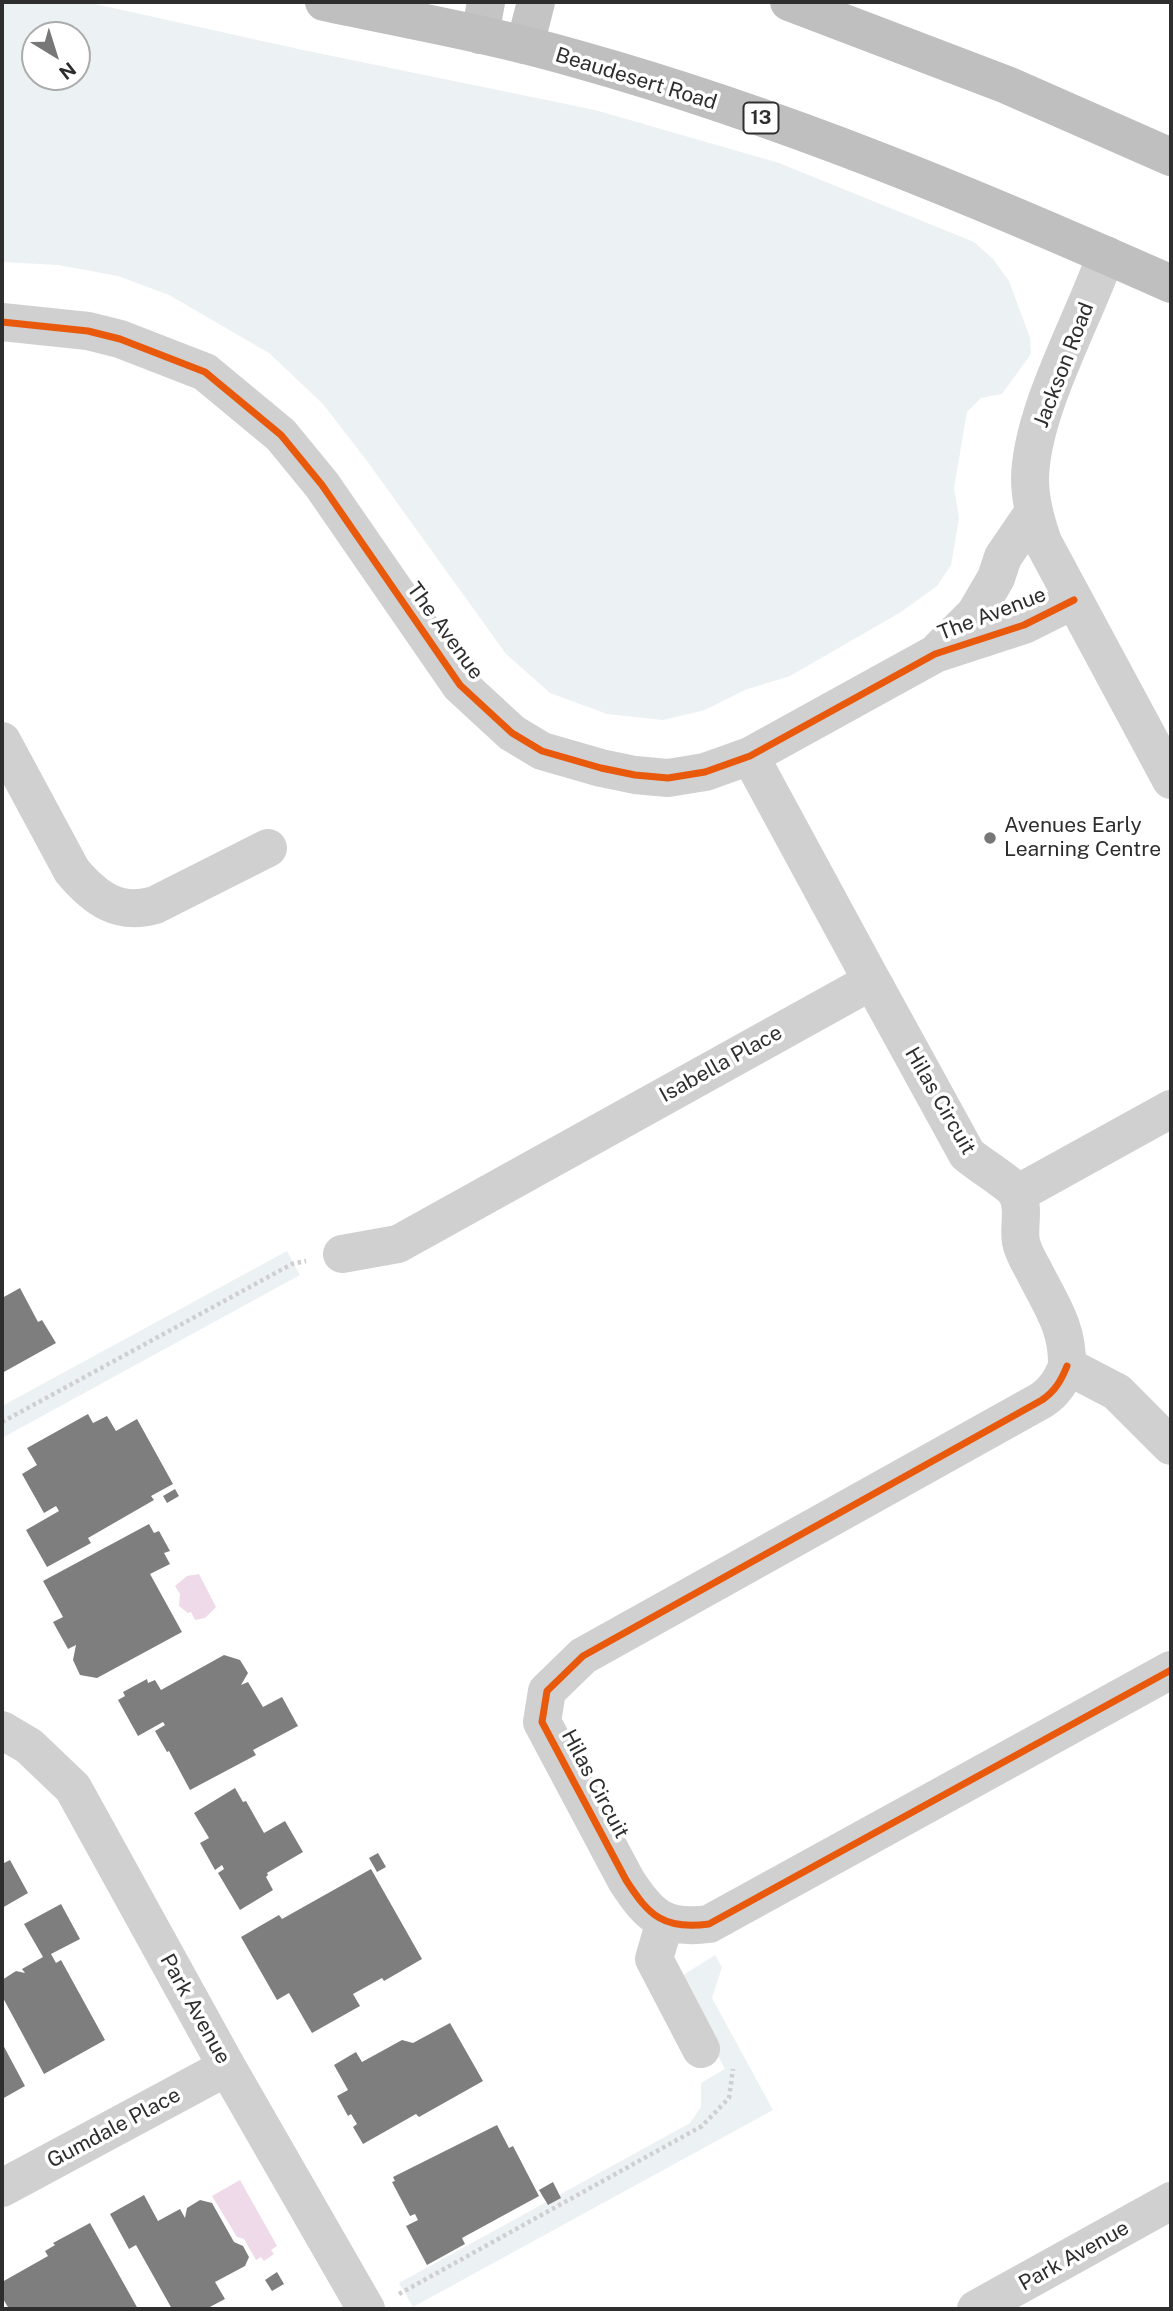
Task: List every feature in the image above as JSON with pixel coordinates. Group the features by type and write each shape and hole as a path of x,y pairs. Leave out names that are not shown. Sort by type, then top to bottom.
{"highway":[{"name":"Beaudesert Road","path":"324,2 483,18 525,45 579,59 783,125 992,206 1171,284"},
{"path":"789,2 1007,85 1171,157"}],"main road":[{"path":"525,45 536,2"}],"street":[{"name":"Jackson Road","path":"1107,255 1049,396 1035,442 1030,479 1033,513 1043,542 1171,780"},
{"name":"The Avenue","path":"2,322 88,331 205,372 281,435 321,485 460,685 512,733 542,751 635,775 668,778 705,772 750,756 935,654 1024,625 1074,600"},
{"path":"935,654 975,614 996,578 1003,557 1033,513"},
{"path":"2,741 72,871 85,887 123,909 140,910 155,905 268,848"},
{"path":"750,756 872,981"},
{"name":"Hilas Circuit","path":"872,981 967,1154 985,1170 1010,1184 1017,1194"},
{"name":"Isabella Place","path":"342,1254 398,1244 872,981"},
{"path":"1171,1109 1017,1194 1021,1208 1021,1241 1068,1343 1067,1366 1117,1392 1171,1446"},
{"name":"Hilas Circuit","path":"665,1921 652,1914 640,1902 559,1755 542,1721 547,1691 583,1656 1042,1401 1058,1385 1067,1366"},
{"path":"716,2055 654,1959 665,1921 680,1926 709,1924 1171,1670"},
{"name":"Park Avenue","path":"2,1730 29,1746 73,1788 227,2067 380,2303"},
{"name":"Gumdale Place","path":"2,2188 227,2067"},
{"name":"Park Avenue","path":"976,2309 1171,2201"}],"path":[{"path":"2,1422 292,1264 342,1254"},
{"path":"380,2303 702,2126 729,2098 733,2074 716,2055"}],"shaded area":[{"path":"2,2 86,2 595,110 779,163 974,242 993,259 1009,281 1030,338 1031,354 1002,394 981,398 967,412 954,488 959,518 951,565 937,586 901,612 790,676 745,690 705,710 663,720 607,714 550,693 506,654 323,404 269,353 169,295 118,276 58,265 2,262"},
{"path":"287,1251 300,1275 2,1438 2,1406"},
{"path":"199,1574 216,1607 205,1618 195,1620 191,1612 188,1613 179,1606 180,1594 175,1586 187,1576"},
{"path":"715,1955 722,1967 712,1998 773,2110 413,2307 399,2283 690,2123 701,2107 701,2083 725,2069 677,1979"},
{"path":"240,2180 277,2246 271,2250 274,2254 264,2261 261,2257 256,2260 244,2239 237,2237 212,2196"}],"building":[{"path":"20,1288 38,1322 42,1320 56,1343 2,1373 2,1298"},
{"path":"88,1414 93,1423 107,1416 116,1431 137,1419 173,1484 151,1496 154,1500 88,1538 91,1543 47,1567 26,1530 59,1511 56,1506 44,1513 22,1474 37,1465 27,1448"},
{"path":"175,1489 179,1496 167,1503 163,1496"},
{"path":"149,1524 154,1533 159,1531 170,1551 164,1553 170,1564 150,1574 182,1632 97,1678 80,1675 73,1660 76,1645 68,1649 53,1622 63,1617 43,1581"},
{"path":"224,1655 240,1660 248,1673 241,1685 248,1682 263,1707 282,1697 298,1726 253,1750 256,1755 190,1790 155,1731 165,1725 163,1722 138,1736 118,1700 125,1696 123,1692 147,1679 148,1683 155,1680 161,1690"},
{"path":"235,1788 243,1802 246,1801 264,1833 285,1821 303,1852 267,1873 266,1877 273,1890 240,1910 218,1873 224,1869 222,1865 215,1870 200,1843 209,1838 194,1813"},
{"path":"378,1853 386,1867 377,1872 369,1858"},
{"path":"2,1859 4,1863 10,1860 28,1893 2,1908"},
{"path":"371,1869 422,1959 384,1981 382,1978 353,1994 360,2006 312,2033 289,1993 277,2000 241,1937 279,1915 282,1919"},
{"path":"61,1904 80,1939 51,1954 56,1963 61,1960 105,2040 44,2074 2,1996 2,1980 16,1971 25,1973 22,1969 43,1957 24,1924"},
{"path":"450,2023 483,2081 419,2117 416,2114 363,2144 353,2127 357,2124 351,2114 348,2116 337,2096 348,2090 334,2065 356,2052 362,2062 402,2040 413,2043"},
{"path":"2,2043 25,2086 2,2099"},
{"path":"497,2125 509,2148 513,2146 539,2196 462,2238 465,2244 427,2265 406,2226 418,2220 415,2214 410,2216 392,2182 395,2181 393,2177"},
{"path":"553,2182 561,2198 548,2205 539,2190"},
{"path":"144,2195 158,2221 180,2209 185,2218 187,2208 200,2200 212,2203 234,2242 243,2246 249,2257 245,2266 215,2282 225,2299 206,2309 172,2309 136,2245 129,2249 110,2214"},
{"path":"90,2223 138,2309 9,2309 2,2297 2,2282 48,2256 45,2251 55,2245 53,2243"},
{"path":"277,2272 284,2284 272,2291 265,2280"}],"cycle path":[{"path":"2,322 88,331 120,339 205,372 281,435 322,485 460,685 512,733 542,751 601,768 668,778 705,772 750,756 935,654 1024,625 1074,600"},
{"path":"1067,1366 1057,1385 1042,1400 583,1656 547,1691 542,1722 626,1880 642,1903 659,1918 669,1922 680,1925 709,1924 1171,1670"}],"place":[{"name":"Avenues Early Learning Centre","path":"990,838"}]}
